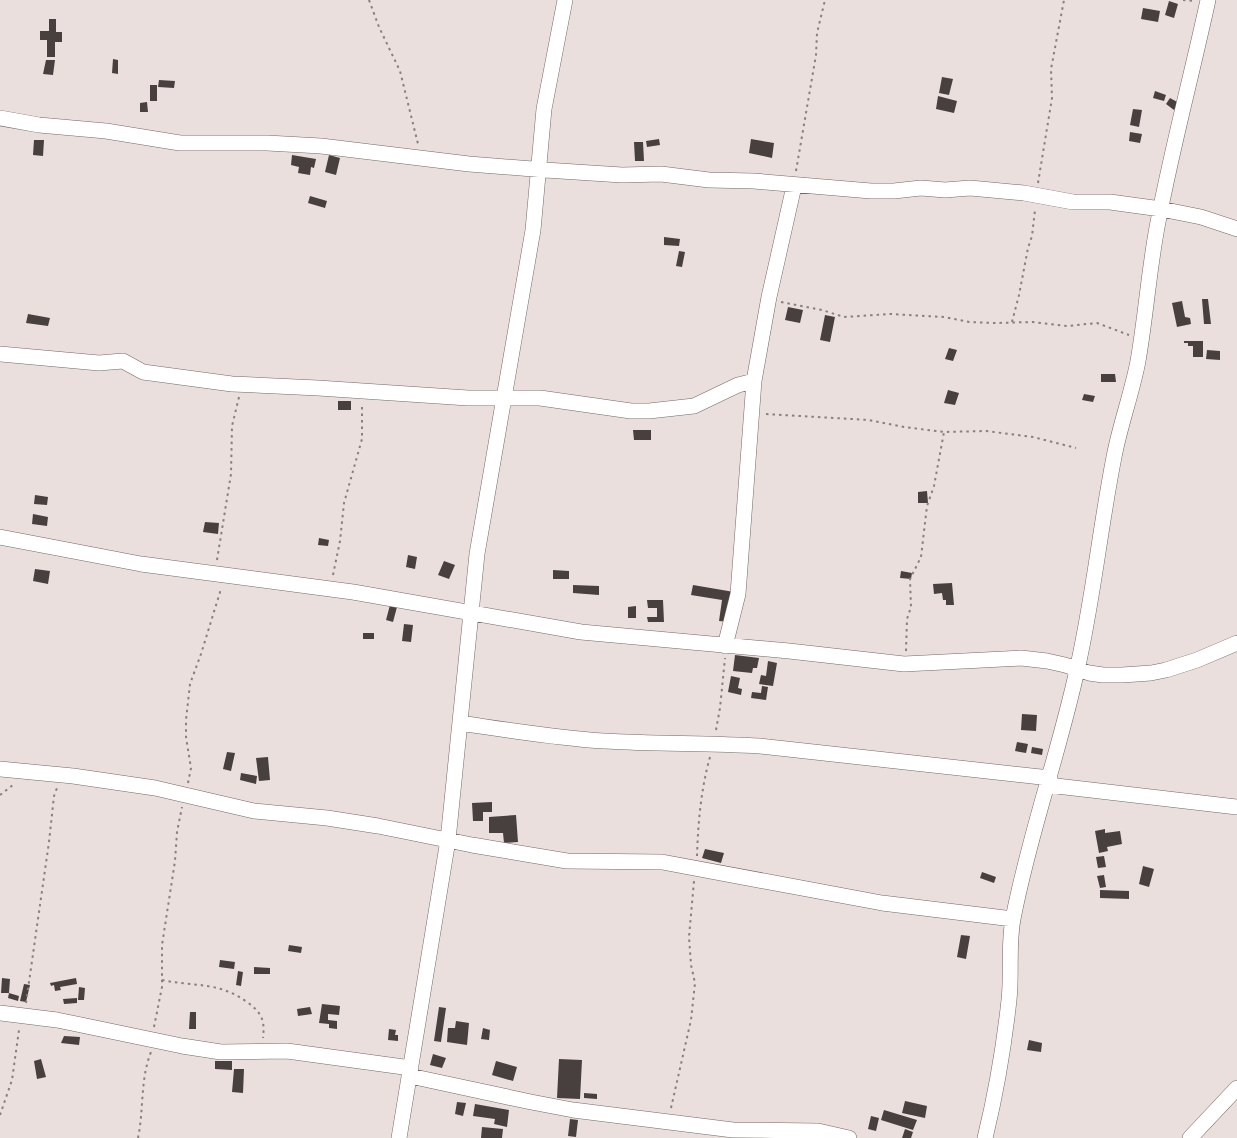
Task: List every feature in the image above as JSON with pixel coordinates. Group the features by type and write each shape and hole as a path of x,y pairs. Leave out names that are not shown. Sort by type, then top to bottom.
{"street":[{"path":"399,1138 448,840 477,554 533,230 544,109 565,0"},
{"path":"985,1138 993,1106 1009,999 1010,945 1013,919 1033,836 1078,669 1114,455 1138,363 1149,272 1161,209 1208,0"},
{"path":"0,118 39,126 106,131 180,143 267,143 350,149 469,164 538,169 622,175 661,174 709,180 754,181 794,186 810,185 879,191 921,188 945,190 970,188 1024,193 1073,202 1110,202 1161,209 1201,217 1237,228"},
{"path":"725,646 738,594 754,381 794,186"},
{"path":"0,354 99,362 124,361 143,372 243,385 468,398 540,398 616,410 649,411 694,406 738,385 754,381"},
{"path":"0,538 141,564 330,589 581,632 904,664 1021,658 1047,660 1088,673 1103,675 1152,673 1197,660 1237,643"},
{"path":"460,723 602,741 714,743 807,751 1237,807"},
{"path":"0,769 62,775 154,788 254,811 327,818 567,861 662,862 882,903 1013,919"},
{"path":"0,1013 57,1020 221,1052 287,1051 410,1072 531,1102 660,1121 733,1130 818,1130 849,1138"},
{"path":"1190,1138 1237,1088"}],"path":[{"path":"369,0 379,27 400,71 422,158"},
{"path":"794,186 816,55 816,33 825,0"},
{"path":"1012,322 1032,236 1038,196 1039,172 1052,98 1051,69 1064,0"},
{"path":"769,301 822,310 844,317 890,314 944,317 970,322 1033,322 1067,326 1096,323 1141,340"},
{"path":"138,1138 145,1068 156,1020 162,980 162,945 176,861 177,832 191,768 186,737 190,684 201,654 220,574 231,474 232,426 243,385"},
{"path":"330,589 340,541 344,503 362,439 362,391"},
{"path":"751,412 775,416 868,420 944,432 986,431 1033,437 1076,448"},
{"path":"904,664 907,619 911,607 910,579 921,557 927,506 934,486 944,432"},
{"path":"660,1121 670,1110 691,1020 695,983 690,965 689,937 695,869 705,774 714,743 722,700 725,646"},
{"path":"0,1115 12,1080 22,1016 26,1003 54,796 62,775"},
{"path":"162,980 216,987 232,992 257,1009 262,1017 264,1027 261,1052"}],"building":[{"path":"1169,1 1178,4 1174,18 1165,15"},
{"path":"1143,8 1160,11 1158,22 1141,19"},
{"path":"49,19 56,19 56,32 62,32 62,42 55,42 55,57 47,57 47,40 40,40 40,31 49,31"},
{"path":"113,59 118,60 118,74 112,73"},
{"path":"46,60 55,60 53,75 43,74"},
{"path":"942,77 953,79 949,95 939,93"},
{"path":"159,80 175,81 174,88 158,87"},
{"path":"150,85 157,85 157,101 150,101"},
{"path":"1155,91 1166,95 1164,101 1153,98"},
{"path":"938,96 957,101 954,113 936,109"},
{"path":"1170,98 1179,103 1174,110 1166,104"},
{"path":"147,102 148,112 140,112 140,103"},
{"path":"1133,109 1142,110 1139,127 1130,125"},
{"path":"1130,132 1142,134 1140,143 1129,141"},
{"path":"659,139 660,145 647,147 646,141"},
{"path":"751,139 774,143 772,158 749,153"},
{"path":"34,140 44,140 43,156 33,155"},
{"path":"634,142 643,142 644,161 635,161"},
{"path":"292,155 316,159 314,168 311,167 310,175 298,173 299,167 291,165"},
{"path":"329,155 340,158 336,175 325,172"},
{"path":"310,196 327,201 325,208 308,203"},
{"path":"664,237 680,239 679,246 664,245"},
{"path":"679,251 685,252 682,267 676,266"},
{"path":"1202,299 1208,299 1211,324 1204,324"},
{"path":"1182,301 1185,317 1190,318 1191,324 1177,327 1172,303"},
{"path":"788,307 803,310 800,323 785,320"},
{"path":"28,314 50,318 48,326 26,323"},
{"path":"825,315 835,317 830,342 820,340"},
{"path":"1184,341 1203,341 1203,357 1193,357 1193,346 1188,346 1188,343 1184,343"},
{"path":"949,348 957,350 953,361 945,359"},
{"path":"1207,350 1220,351 1220,360 1206,359"},
{"path":"1101,374 1115,374 1116,382 1101,382"},
{"path":"948,390 959,393 955,405 944,403"},
{"path":"1084,394 1095,396 1093,402 1082,400"},
{"path":"338,401 351,401 351,410 338,410"},
{"path":"633,430 651,430 651,440 634,440"},
{"path":"927,491 928,503 918,503 918,492"},
{"path":"35,495 48,497 47,505 34,504"},
{"path":"33,514 48,517 47,526 32,524"},
{"path":"205,522 219,523 218,534 203,532"},
{"path":"319,538 329,540 328,546 318,545"},
{"path":"408,555 417,557 415,569 406,567"},
{"path":"444,561 455,565 449,579 438,575"},
{"path":"35,569 50,571 48,584 33,581"},
{"path":"553,570 569,571 569,579 553,579"},
{"path":"901,571 912,573 911,579 900,578"},
{"path":"952,583 954,605 946,605 946,600 943,600 942,593 934,594 933,584"},
{"path":"573,585 599,586 599,595 573,593"},
{"path":"693,585 734,592 729,622 719,621 722,600 691,595"},
{"path":"647,600 663,600 664,622 648,622 647,617 657,617 657,608 648,608"},
{"path":"390,605 397,607 393,622 386,620"},
{"path":"636,606 636,618 628,618 628,607"},
{"path":"404,624 413,625 411,642 402,641"},
{"path":"363,633 374,633 374,639 363,639"},
{"path":"735,655 759,658 757,668 753,668 752,673 733,671"},
{"path":"768,661 777,663 773,686 759,684 761,675 766,676"},
{"path":"731,676 740,678 738,688 742,689 741,695 728,692"},
{"path":"762,686 768,687 766,700 751,698 752,692 761,693"},
{"path":"1022,714 1037,715 1036,731 1021,730"},
{"path":"1017,742 1028,744 1026,753 1015,751"},
{"path":"1032,747 1043,749 1042,755 1031,753"},
{"path":"227,752 235,753 231,771 223,769"},
{"path":"268,757 270,780 259,781 256,758"},
{"path":"241,773 257,776 256,784 240,780"},
{"path":"492,802 492,812 483,812 483,821 473,821 472,803"},
{"path":"516,815 518,842 504,843 503,833 489,833 489,817"},
{"path":"1105,829 1105,833 1120,831 1122,844 1107,847 1108,851 1099,853 1095,831"},
{"path":"705,849 724,853 721,863 702,858"},
{"path":"1104,856 1106,867 1098,868 1096,857"},
{"path":"1143,866 1154,869 1149,887 1139,884"},
{"path":"982,872 996,877 994,883 980,878"},
{"path":"1104,875 1106,887 1100,888 1097,876"},
{"path":"1100,890 1129,891 1129,899 1100,898"},
{"path":"961,935 970,936 966,959 957,957"},
{"path":"289,945 302,947 301,953 288,951"},
{"path":"220,960 235,962 234,969 219,967"},
{"path":"254,967 270,968 270,974 254,974"},
{"path":"238,971 243,972 241,986 236,985"},
{"path":"2,978 10,979 9,993 1,993"},
{"path":"76,978 77,984 60,987 61,990 55,991 54,985 51,986 50,983"},
{"path":"24,984 30,985 26,1002 20,1001"},
{"path":"79,987 85,988 84,1000 78,1000"},
{"path":"9,993 19,996 18,1001 8,998"},
{"path":"77,998 77,1003 64,1004 63,999"},
{"path":"322,1004 340,1006 339,1015 328,1014 328,1020 337,1021 337,1029 329,1028 329,1024 319,1023"},
{"path":"310,1007 312,1014 298,1016 297,1009"},
{"path":"439,1007 446,1008 441,1042 434,1041"},
{"path":"190,1012 196,1012 196,1029 189,1029"},
{"path":"456,1021 469,1023 467,1045 447,1042 448,1028 455,1028"},
{"path":"483,1028 490,1030 489,1040 481,1039"},
{"path":"389,1029 396,1030 395,1035 398,1035 398,1041 388,1040"},
{"path":"64,1036 80,1037 79,1045 61,1043"},
{"path":"1029,1040 1042,1043 1041,1052 1027,1050"},
{"path":"433,1054 446,1058 442,1068 430,1065"},
{"path":"41,1059 46,1077 37,1079 34,1061"},
{"path":"559,1059 582,1060 580,1099 557,1098"},
{"path":"215,1061 232,1061 232,1070 215,1069"},
{"path":"496,1061 517,1067 513,1081 492,1075"},
{"path":"234,1069 244,1069 243,1093 232,1092"},
{"path":"584,1093 597,1094 597,1099 584,1098"},
{"path":"905,1101 927,1106 925,1118 902,1113"},
{"path":"457,1102 466,1103 463,1116 455,1114"},
{"path":"475,1104 509,1110 507,1127 494,1124 495,1119 473,1116"},
{"path":"884,1110 917,1120 913,1130 881,1120"},
{"path":"871,1116 879,1118 876,1131 868,1129"},
{"path":"570,1119 578,1120 576,1137 568,1136"},
{"path":"482,1127 503,1129 502,1138 481,1138"},
{"path":"905,1129 913,1132 911,1138 902,1138"}]}
